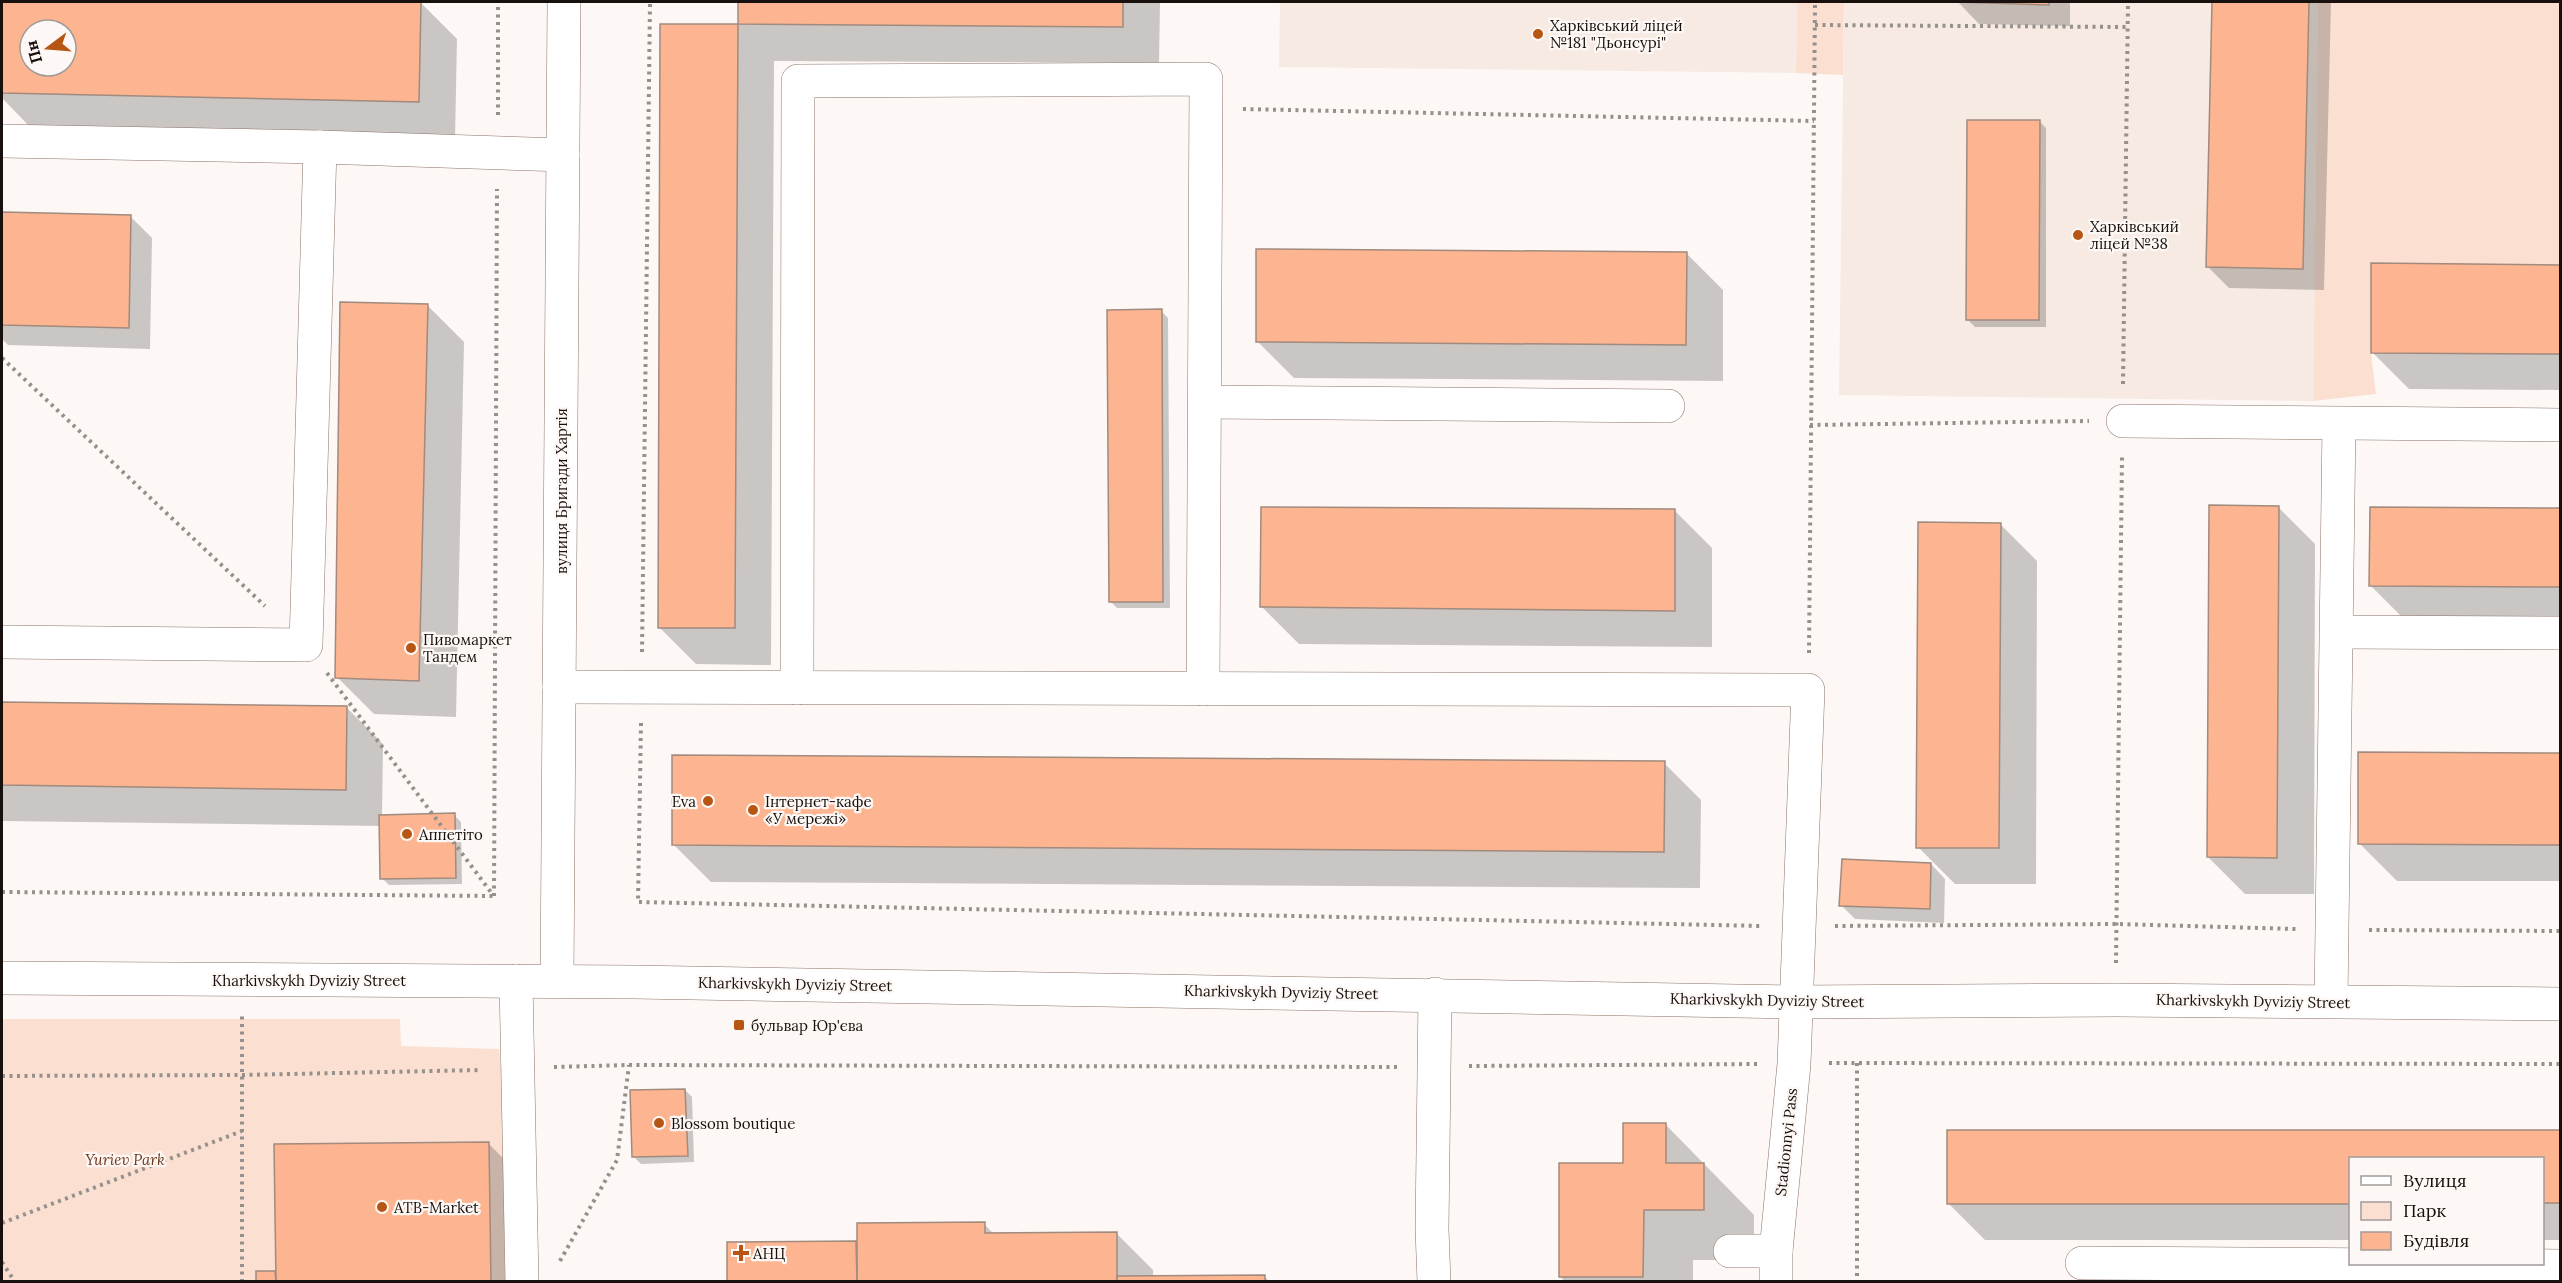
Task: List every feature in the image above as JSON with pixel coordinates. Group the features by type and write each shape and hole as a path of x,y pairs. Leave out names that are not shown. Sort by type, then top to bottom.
{"street":[{"name":"вулиця Бригади Хартія","path":"557,981 564,2"},
{"path":"797,687 798,81 1206,79 1203,689"},
{"path":"2,141 563,154"},
{"path":"2,642 306,645 320,147"},
{"path":"1205,402 1668,406"},
{"path":"2122,421 2560,425"},
{"path":"2331,1001 2338,632 2338,424"},
{"path":"2338,632 2560,633"},
{"path":"560,687 1808,690"},
{"name":"Stadionnyi Pass","path":"1776,1266 1794,1064 1808,690"},
{"name":"Kharkivskykh Dyviziy Street","path":"2,978 557,981 1435,994 1796,1002 2116,999 2560,1004"},
{"path":"516,981 522,1281"},
{"path":"1434,1281 1435,994"},
{"path":"1730,1251 1776,1266"},
{"path":"2082,1263 2349,1265"},
{"path":"2401,1265 2560,1266"}],"path":[{"path":"2,892 494,896 498,2"},
{"path":"650,2 638,902 1799,927 2117,924 2333,930 2560,931"},
{"path":"1808,690 1815,2"},
{"path":"2116,999 2128,2"},
{"path":"1815,25 2127,27"},
{"path":"1206,108 1814,121"},
{"path":"1810,425 2122,421"},
{"path":"242,1281 243,979"},
{"path":"2,1076 241,1075 629,1065 1434,1067 1857,1063 2560,1064"},
{"path":"1857,1063 1857,1281"},
{"path":"559,1261 618,1160 629,1065"},
{"path":"2,1223 242,1131"},
{"path":"2,1262 15,1281"}],"shaded area":[{"name":"Харківський ліцей №181 \"Дьонсурі\"","path":"1280,2 1797,2 1796,73 1279,67"},
{"name":"Харківський ліцей №38","path":"1844,2 2318,2 2313,401 1839,395"}],"green space":[{"path":"1797,2 1844,2 1843,75 1796,73"},
{"path":"2318,2 2560,2 2560,265 2371,264 2371,353 2376,394 2313,401"},
{"name":"Yuriev Park","path":"2,1019 400,1019 401,1046 499,1049 521,1281 2,1281"}],"building":[{"path":"2,2 421,2 419,102 2,93"},
{"path":"738,2 1123,2 1123,27 738,24"},
{"path":"1957,2 2049,2 2049,5"},
{"path":"2212,2 2309,2 2303,269 2206,267"},
{"path":"660,24 738,24 735,628 658,628"},
{"path":"1967,120 2040,120 2039,320 1966,320"},
{"path":"2,212 131,215 129,328 2,325"},
{"path":"1256,249 1687,252 1686,345 1256,342"},
{"path":"2371,263 2560,265 2560,354 2371,353"},
{"path":"340,302 428,304 419,681 335,678"},
{"path":"1162,309 1163,602 1109,602 1107,310"},
{"path":"2209,505 2279,506 2277,858 2207,857"},
{"path":"1261,507 1675,509 1675,611 1260,607"},
{"path":"2370,507 2560,508 2560,587 2369,586"},
{"path":"1918,522 2001,523 1999,848 1916,848"},
{"path":"2,702 347,706 346,790 2,785"},
{"path":"2358,752 2560,753 2560,845 2358,844"},
{"path":"672,755 1665,761 1664,852 672,845"},
{"path":"455,813 456,878 380,879 379,815"},
{"path":"1842,859 1931,863 1930,909 1839,906"},
{"name":"Blossom boutique","path":"685,1089 688,1156 632,1157 630,1090"},
{"path":"1623,1123 1666,1123 1666,1163 1704,1163 1704,1210 1644,1210 1643,1277 1559,1277 1559,1163 1623,1163"},
{"path":"1947,1130 2560,1130 2560,1203 2544,1203 2544,1157 2349,1157 2349,1204 1947,1204"},
{"name":"ATB-Market","path":"489,1142 491,1282 276,1282 274,1144"},
{"path":"985,1222 985,1233 1117,1232 1117,1282 857,1282 857,1223"},
{"path":"856,1241 857,1282 727,1282 727,1242"},
{"path":"256,1271 275,1271 276,1282 256,1282"},
{"path":"1265,1275 1265,1282 1117,1282 1117,1276"}],"place":[{"name":"Харківський ліцей №181 \"Дьонсурі\"","path":"1538,34"},
{"name":"Харківський ліцей №38","path":"2078,235"},
{"name":"Пивомаркет Тандем","path":"411,648"},
{"name":"Eva","path":"708,801"},
{"name":"Інтернет-кафе «У мережі»","path":"753,810"},
{"name":"Аппетіто","path":"407,834"},
{"name":"бульвар Юр'єва","path":"739,1025"},
{"name":"Blossom boutique","path":"659,1123"},
{"name":"ATB-Market","path":"382,1207"},
{"name":"АНЦ","path":"741,1253"}]}
